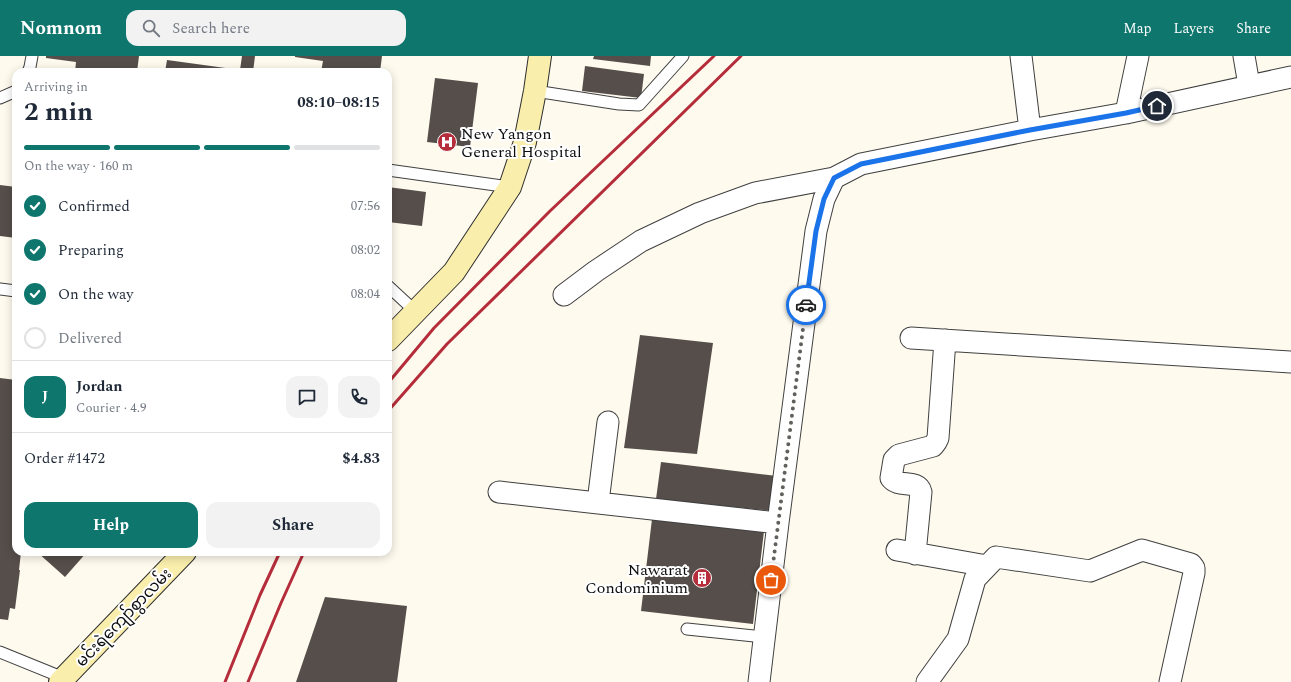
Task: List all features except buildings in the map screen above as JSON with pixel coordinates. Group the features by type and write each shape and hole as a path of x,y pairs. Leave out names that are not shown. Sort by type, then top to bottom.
{"main road":[{"path":"392,336 454,272 510,187 524,142 535,91 540,56"},
{"name":"မင်းရဲကျော်စွာလမ်း","path":"62,680 181,556"}],"street":[{"path":"1021,56 1030,130"},
{"path":"1126,113 1138,56"},
{"path":"1244,56 1249,86"},
{"path":"564,295 596,271 641,241 700,213 755,193 834,178 861,164 1030,130 1126,113 1291,77"},
{"path":"759,682 816,231 824,199 834,178"},
{"path":"910,338 1291,362"},
{"path":"945,340 938,438 933,446 899,455 894,460 891,478 895,482 918,486 921,492 906,552 987,566"},
{"path":"598,502 608,422"},
{"path":"499,492 778,523"},
{"path":"927,682 958,639 974,579 996,557 1090,571 1142,550 1191,564 1194,568 1170,682"}],"lane":[{"path":"30,68 32,56"},
{"path":"535,91 619,104 639,105 683,56"},
{"path":"0,98 12,93"},
{"path":"392,171 510,187"},
{"path":"0,289 12,290"},
{"path":"392,290 415,311"},
{"path":"687,629 764,637"},
{"path":"0,652 62,680"}],"railway":[{"path":"392,378 434,328 550,211 714,56"},
{"path":"392,406 447,344 741,56"},
{"path":"225,682 260,595 278,556"},
{"path":"248,682 302,556"}],"way so far":[{"path":"771,580 806,305"}],"place":[{"name":"New Yangon General Hospital","path":"447,142"},
{"name":"Nawarat Condominium","path":"702,578"}],"route":[{"path":"806,305 816,231 824,199 834,178 861,164 1157,106"}]}
